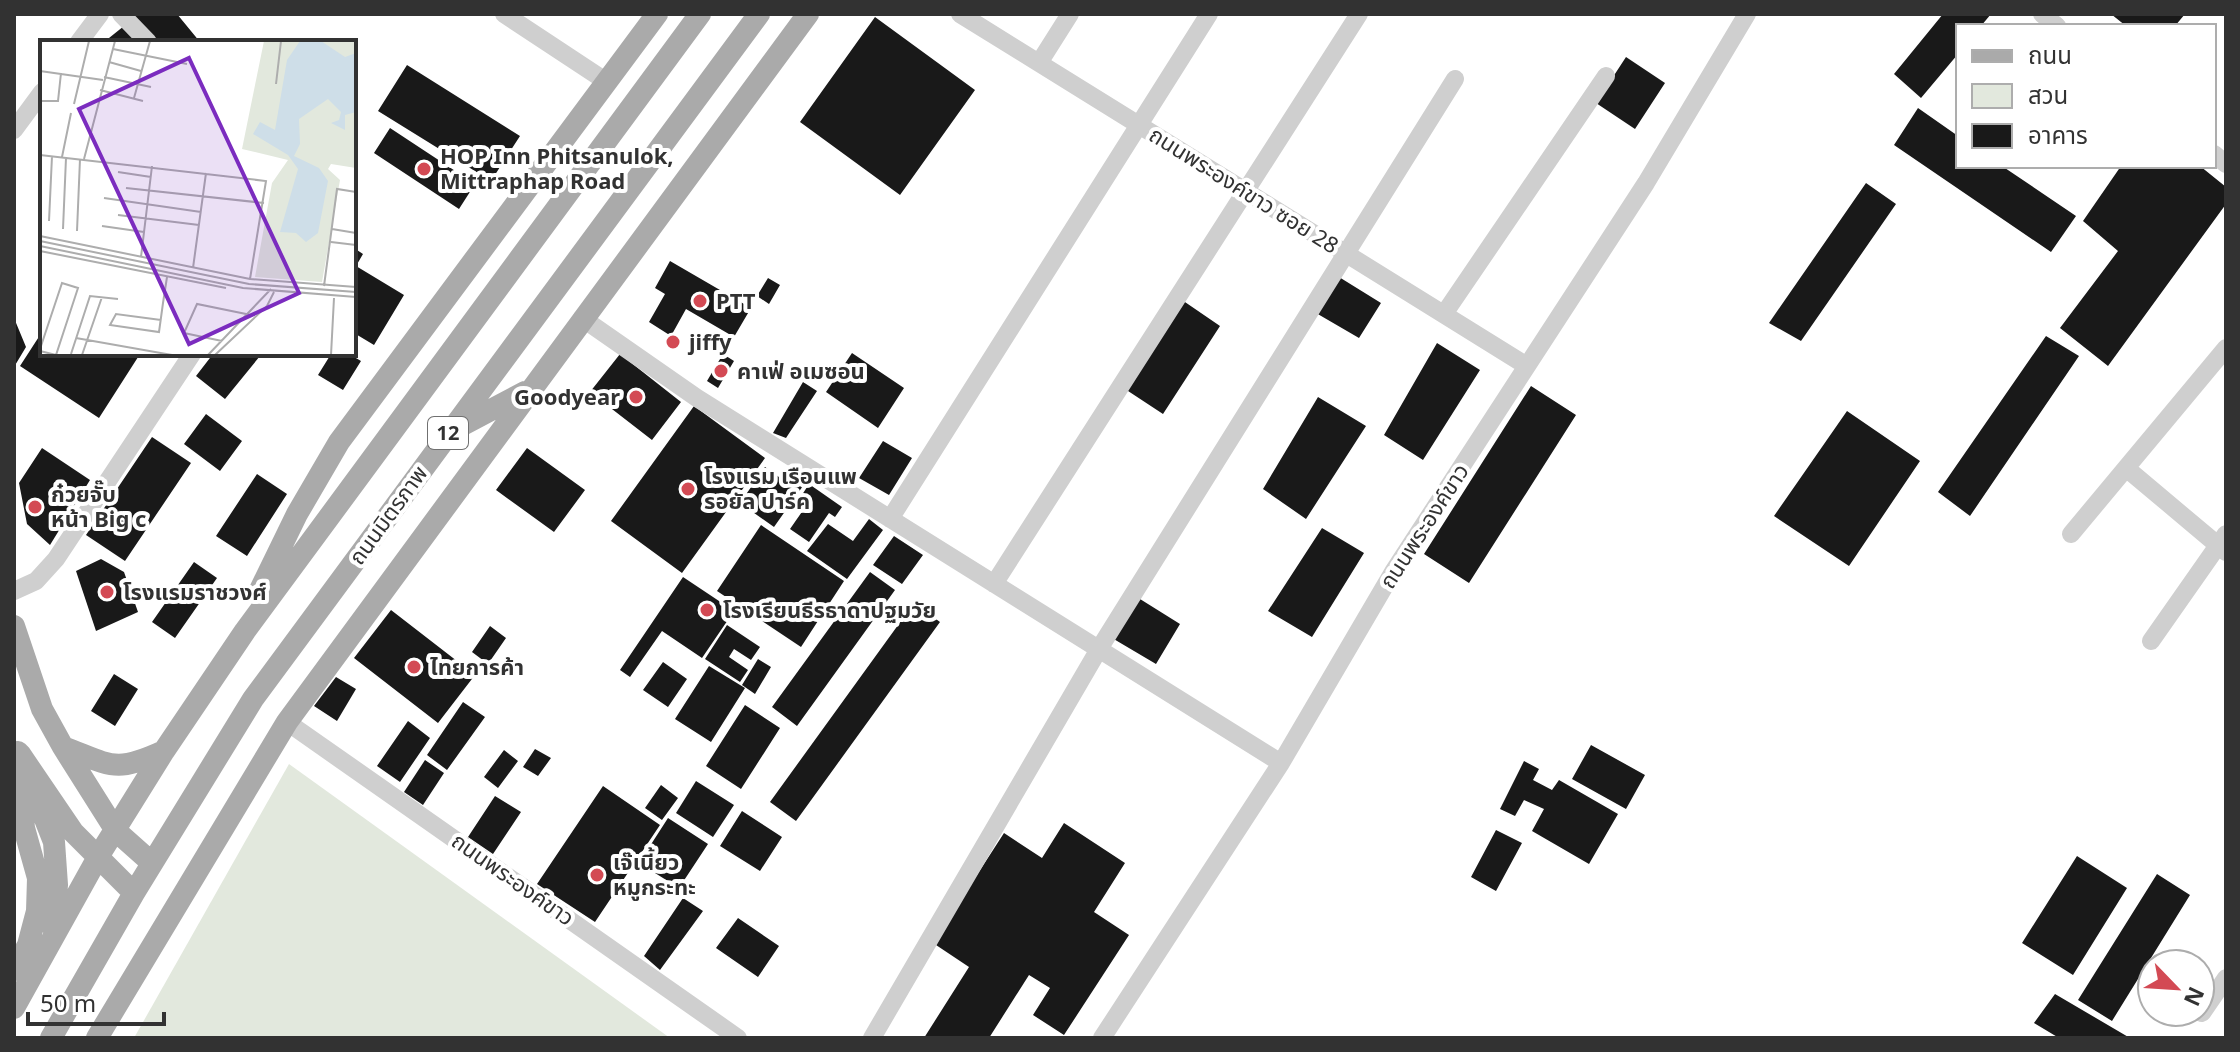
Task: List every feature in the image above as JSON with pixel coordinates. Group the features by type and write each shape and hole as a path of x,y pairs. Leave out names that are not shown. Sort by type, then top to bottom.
{"main road":[{"path":"245,631 269,571 297,514 339,442 657,14"},
{"name":"12","path":"14,1008 98,857 164,751 245,631 700,14"},
{"name":"ถนนมิตรภาพ","path":"51,1038 134,893 253,699 759,14"},
{"path":"97,1038 287,722 808,14"},
{"path":"449,432 530,390"},
{"path":"14,626 42,709 63,747 116,831 152,863"},
{"path":"16,745 73,832 134,893"},
{"path":"16,745 54,842 57,885 52,937"},
{"path":"14,970 28,945 37,911 38,878 24,828 16,745"},
{"path":"63,747 108,765 124,767 164,751"}],"street":[{"path":"80,40 100,14"},
{"path":"121,14 146,40"},
{"path":"504,14 607,82"},
{"name":"ถนนพระองค์ขาว ซอย 28","path":"960,14 1527,366"},
{"path":"1039,63 1070,14"},
{"path":"890,519 1209,14"},
{"path":"994,584 1359,14"},
{"name":"ถนนพระองค์ขาว","path":"1102,1038 1281,763 1393,572 1646,183 1747,14"},
{"path":"1444,314 1606,76"},
{"path":"872,1038 1099,649 1455,79"},
{"path":"14,130 40,95"},
{"path":"582,318 697,398 1281,763"},
{"path":"2071,534 2226,348"},
{"path":"14,591 36,581 56,559 191,356"},
{"path":"2126,468 2223,543 2151,641"},
{"name":"ถนนพระองค์ขาว","path":"287,722 738,1038"}],"green space":[{"path":"289,764 670,1038 134,1038"}],"building":[{"path":"129,14 177,14 198,40 154,40"},
{"path":"1943,14 1991,14 1983,24 1956,24 1956,56 1921,98 1894,74"},
{"path":"2111,14 2185,14 2177,24 2124,24"},
{"path":"875,17 975,90 900,195 800,122"},
{"path":"124,26 134,40 106,40"},
{"path":"1626,57 1665,83 1635,129 1596,103"},
{"path":"407,65 520,136 491,181 378,111"},
{"path":"1918,108 1956,135 1956,168 2005,168 2076,216 2051,252 1894,145"},
{"name":"HOP Inn Phitsanulok, Mittraphap Road","path":"390,128 475,184 459,209 374,153"},
{"path":"2120,168 2202,168 2226,187 2226,204 2108,366 2060,328 2118,251 2083,221"},
{"path":"1866,183 1896,204 1801,341 1769,323"},
{"path":"356,249 363,254 356,266"},
{"name":"PTT","path":"670,261 751,308 734,337 686,309 671,336 649,322 665,294 655,288"},
{"path":"356,266 404,295 374,345 356,334"},
{"path":"1339,277 1381,303 1359,338 1316,313"},
{"path":"768,278 780,285 769,304 757,296"},
{"path":"1182,300 1220,326 1163,414 1125,389"},
{"path":"14,318 26,347 14,367"},
{"path":"40,335 40,356 139,356 99,418 20,366"},
{"path":"2046,336 2079,356 1970,516 1938,492"},
{"path":"1437,343 1480,370 1423,460 1384,435"},
{"path":"852,353 904,388 878,428 826,392"},
{"name":"Goodyear","path":"620,354 681,402 652,440 590,392"},
{"name":"คาเฟ่ อเมซอน","path":"723,354 734,361 718,388 707,381"},
{"path":"211,356 260,356 225,399 196,376"},
{"path":"330,356 352,356 361,361 343,390 318,375"},
{"path":"803,382 817,391 786,438 773,433"},
{"path":"1531,386 1576,415 1469,583 1424,554"},
{"path":"1318,397 1366,426 1306,519 1263,489"},
{"name":"โรงแรม เรือนแพ รอยัล ปาร์ค","path":"694,406 765,458 682,573 611,521"},
{"path":"1847,411 1920,461 1849,566 1774,516"},
{"path":"206,414 242,441 220,471 184,444"},
{"path":"152,437 191,463 125,561 86,535"},
{"path":"883,441 912,458 889,495 859,478"},
{"path":"42,448 90,480 50,545 27,524 19,483"},
{"path":"527,448 585,490 554,532 496,490"},
{"path":"765,467 779,477 784,469 805,483 774,527 740,503"},
{"path":"257,474 287,494 247,556 216,536"},
{"path":"809,484 842,507 835,517 829,513 809,542 790,529 806,506 798,501"},
{"path":"869,519 883,530 847,579 807,551 828,524 853,541"},
{"path":"761,525 844,581 801,647 717,591"},
{"path":"1322,528 1364,553 1312,637 1268,611"},
{"path":"894,536 923,555 902,584 873,565"},
{"name":"โรงแรมราชวงศ์","path":"101,559 124,572 138,612 96,631 76,571"},
{"path":"194,562 217,578 175,638 152,622"},
{"path":"870,572 895,590 797,726 772,707"},
{"path":"683,577 734,611 702,658 662,631 630,677 620,670"},
{"path":"1140,599 1180,624 1156,664 1112,638"},
{"path":"914,603 940,622 796,821 770,802"},
{"name":"ไทยการค้า","path":"391,610 475,675 438,723 354,658"},
{"path":"727,625 760,647 751,660 734,649 729,657 748,670 740,682 705,659"},
{"path":"490,626 506,638 488,664 472,652"},
{"path":"758,659 771,667 755,694 742,685"},
{"path":"663,662 687,679 668,707 643,690"},
{"path":"709,666 745,688 711,742 675,719"},
{"path":"114,674 138,689 115,726 91,711"},
{"path":"336,677 356,689 337,721 314,706"},
{"path":"463,702 485,717 447,770 427,755"},
{"path":"745,705 780,728 741,789 706,766"},
{"path":"408,721 430,738 400,782 377,766"},
{"path":"1591,745 1645,775 1626,809 1572,779"},
{"path":"535,749 551,758 538,776 523,767"},
{"path":"504,750 518,761 498,788 484,777"},
{"path":"425,760 444,773 423,805 404,792"},
{"path":"1524,761 1539,769 1533,780 1552,790 1559,780 1618,814 1589,864 1532,831 1544,809 1524,800 1515,816 1500,809"},
{"path":"696,781 734,805 713,837 676,813"},
{"path":"661,785 678,798 662,820 645,808"},
{"path":"603,786 660,825 595,922 537,884"},
{"path":"495,796 521,812 493,854 468,837"},
{"path":"742,811 782,837 760,871 720,846"},
{"path":"668,818 708,844 679,888 639,863"},
{"path":"1064,823 1125,863 1094,912 1129,935 1064,1035 1033,1015 1050,988 1029,975 989,1038 924,1038 969,967 933,943 1004,833 1042,858"},
{"path":"1496,830 1522,843 1496,891 1471,877"},
{"path":"2077,856 2127,888 2073,975 2022,943"},
{"path":"2157,874 2190,895 2157,948 2136,948 2136,982 2112,1021 2078,1000"},
{"path":"683,898 703,911 660,970 644,956"},
{"path":"738,918 779,946 758,977 716,948"},
{"path":"2055,994 2130,1038 2059,1038 2034,1023"}],"place":[{"name":"HOP Inn Phitsanulok, Mittraphap Road","path":"424,169"},
{"name":"PTT","path":"700,301"},
{"name":"jiffy","path":"673,342"},
{"name":"คาเฟ่ อเมซอน","path":"721,371"},
{"name":"Goodyear","path":"636,397"},
{"name":"โรงแรม เรือนแพ รอยัล ปาร์ค","path":"688,489"},
{"name":"ก๋วยจั๊บ หน้า Big c","path":"35,507"},
{"name":"โรงแรมราชวงศ์","path":"107,592"},
{"name":"โรงเรียนธีรธาดาปฐมวัย","path":"707,610"},
{"name":"ไทยการค้า","path":"414,667"},
{"name":"เจ๊เนี้ยว หมูกระทะ","path":"597,875"}]}
